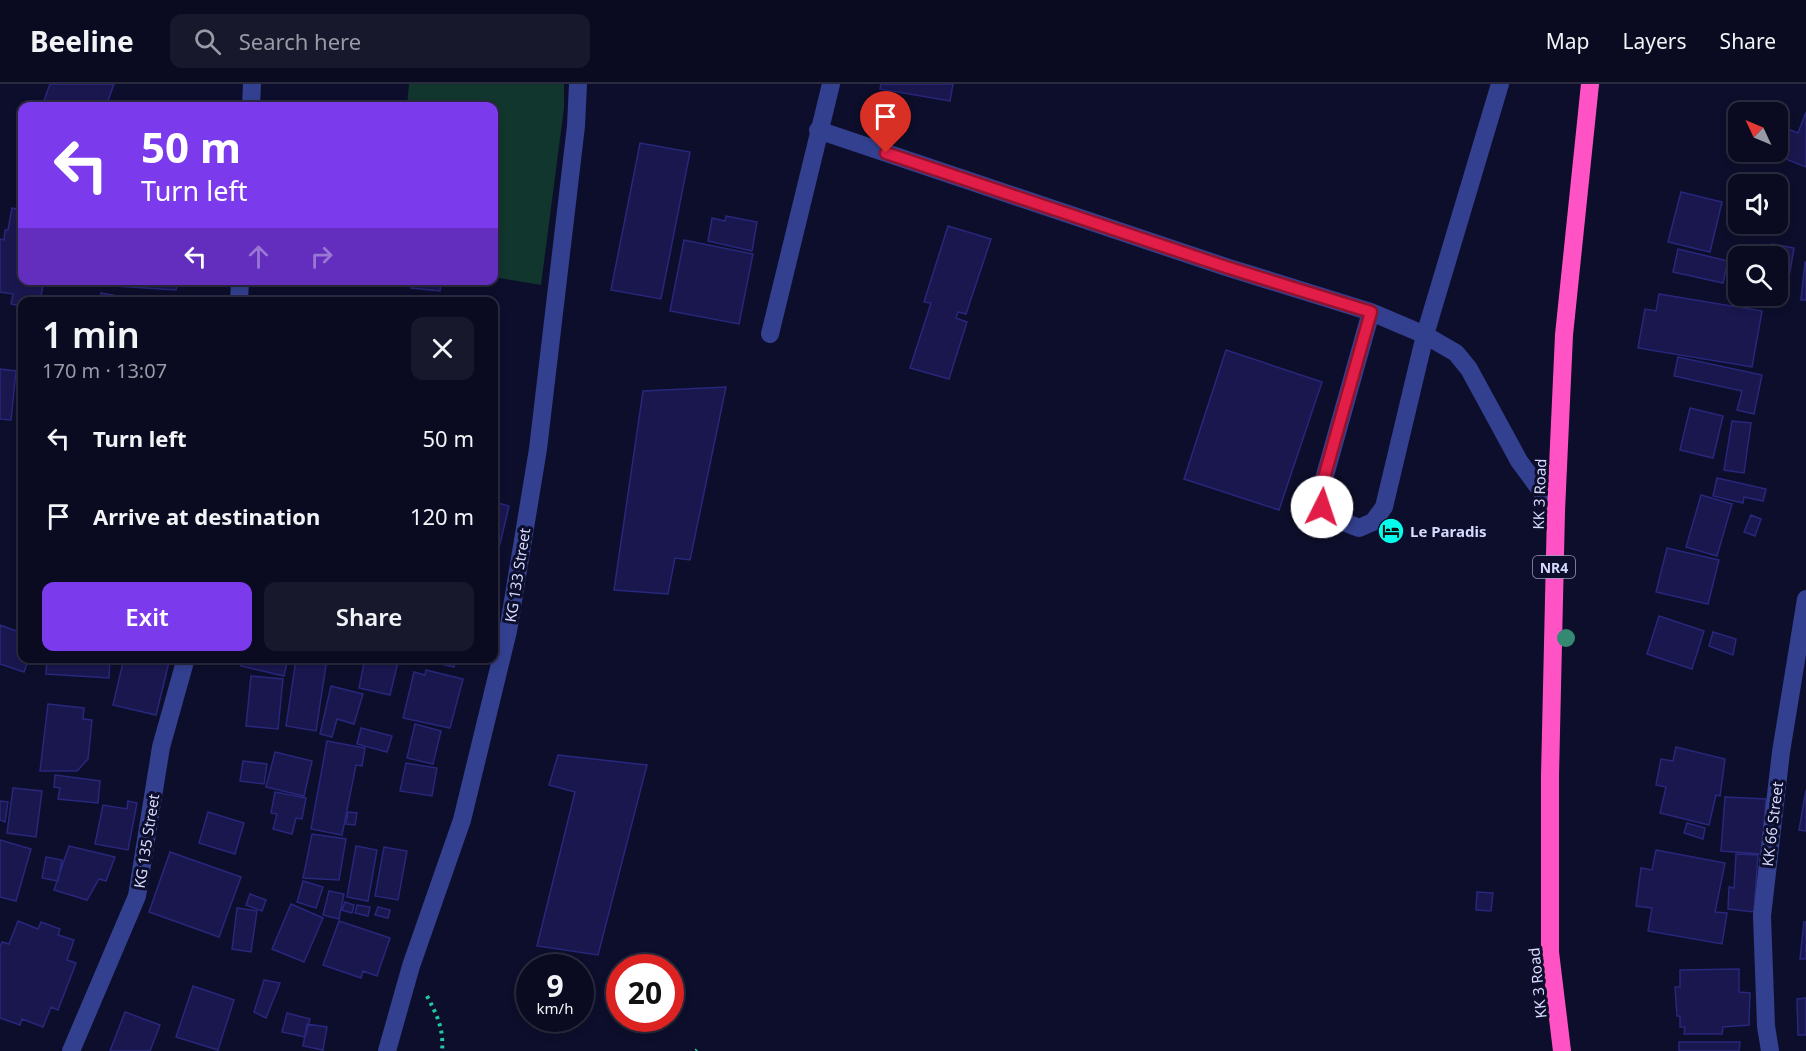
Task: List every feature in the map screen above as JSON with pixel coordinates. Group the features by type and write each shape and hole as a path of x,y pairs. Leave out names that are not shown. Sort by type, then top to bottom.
{"highway":[{"name":"KK 3 Road","path":"1562,1051 1550,952 1550,776 1556,511 1564,335 1590,84"}],"street":[{"path":"251,102 252,84"},
{"name":"KG 133 Street","path":"387,1051 411,966 462,820 508,631 538,448 576,126 578,84"},
{"path":"770,334 831,84"},
{"path":"1371,312 1320,492 1322,507 1333,518 1359,528 1373,522 1384,507 1425,335 1500,84"},
{"path":"818,130 1214,264 1371,312 1425,335 1456,353 1469,369 1519,461 1556,511"},
{"name":"KK 66 Street","path":"1770,1051 1766,1026 1762,916 1781,752 1806,599"},
{"name":"KG 135 Street","path":"71,1051 137,896 161,747 185,663"}],"path":[{"path":"411,966 440,1020 443,1037 442,1051"}],"green space":[{"path":"409,84 564,84 564,108 541,285 498,278 498,102 407,102"}],"building":[{"path":"50,84 114,84 107,102 43,102"},
{"path":"881,84 953,84 950,101 880,89"},
{"path":"1806,112 1806,167 1788,160 1788,129 1798,133"},
{"path":"640,143 690,152 661,299 611,290"},
{"path":"1681,192 1722,202 1710,252 1668,242"},
{"path":"12,208 18,209 18,285 43,285 41,296 47,297 18,297 18,305 11,304 13,294 0,292 0,239 4,240 5,230 8,230"},
{"path":"726,216 757,222 752,251 708,241 712,218 725,221"},
{"path":"948,226 991,239 966,314 958,312 956,318 967,322 949,379 910,368 931,303 924,302"},
{"path":"684,240 753,254 739,324 670,311"},
{"path":"1788,247 1794,248 1788,283"},
{"path":"1678,249 1728,261 1723,283 1673,272"},
{"path":"1805,262 1806,300 1801,300"},
{"path":"115,285 177,285 176,290"},
{"path":"411,285 441,285 440,291 411,288"},
{"path":"101,293 124,297 101,297"},
{"path":"1659,294 1762,311 1752,367 1638,348 1645,309 1656,311"},
{"path":"1226,350 1322,382 1279,510 1184,479"},
{"path":"1678,357 1762,375 1754,414 1737,410 1742,391 1674,376"},
{"path":"0,369 16,371 11,420 0,419"},
{"path":"726,387 690,560 675,558 668,594 614,590 643,391"},
{"path":"1690,408 1723,416 1713,458 1680,450"},
{"path":"1732,421 1751,423 1744,473 1724,470"},
{"path":"1717,478 1766,489 1763,501 1744,497 1743,503 1713,496"},
{"path":"1701,495 1732,504 1717,556 1686,547"},
{"path":"498,503 509,506 498,548"},
{"path":"1751,515 1761,519 1755,536 1744,532"},
{"path":"1667,548 1719,560 1708,604 1656,592"},
{"path":"1659,616 1704,631 1692,669 1647,654"},
{"path":"0,625 18,632 18,663 27,663 24,672 0,664"},
{"path":"1713,632 1736,639 1733,655 1709,646"},
{"path":"47,663 110,663 109,678 46,674"},
{"path":"123,663 169,663 156,715 113,705"},
{"path":"241,663 287,663 284,676 241,666"},
{"path":"296,663 326,665 316,731 286,726"},
{"path":"364,663 398,663 390,695 359,688"},
{"path":"437,663 455,663 454,667"},
{"path":"426,670 463,679 450,728 403,718 414,672 425,675"},
{"path":"251,676 283,679 278,729 246,726"},
{"path":"331,686 363,694 354,724 337,719 332,737 320,734"},
{"path":"48,704 84,708 83,719 92,720 88,759 77,771 40,771"},
{"path":"415,724 441,731 433,764 407,758"},
{"path":"361,728 392,736 387,752 357,744"},
{"path":"327,741 365,748 362,766 356,765 342,835 311,829"},
{"path":"1676,747 1725,759 1720,796 1716,795 1709,825 1660,813 1666,787 1656,785 1661,759 1673,761"},
{"path":"275,752 312,761 304,796 266,787"},
{"path":"558,755 647,765 598,955 537,946 575,792 549,785"},
{"path":"243,761 267,764 264,784 240,781"},
{"path":"406,763 437,768 432,796 400,791"},
{"path":"55,775 100,781 98,803 58,799 60,788 54,787"},
{"path":"13,788 42,791 36,837 7,833"},
{"path":"1806,790 1806,831 1799,830"},
{"path":"275,792 306,798 302,819 296,818 292,834 273,829 277,814 271,813"},
{"path":"1725,797 1766,799 1762,854 1721,851"},
{"path":"0,801 8,802 5,822 0,820"},
{"path":"128,801 137,803 128,850 95,844 103,805 127,809"},
{"path":"208,812 244,823 235,854 199,843"},
{"path":"348,812 357,813 355,825 346,824"},
{"path":"1687,823 1705,828 1703,839 1684,833"},
{"path":"312,834 346,839 339,880 303,878"},
{"path":"0,840 31,849 16,901 0,897"},
{"path":"69,846 115,857 106,881 99,879 87,900 54,890"},
{"path":"356,846 377,850 368,901 347,897"},
{"path":"384,847 407,851 398,900 375,896"},
{"path":"1656,850 1725,863 1715,912 1727,913 1722,944 1648,931 1652,908 1636,906 1641,868 1652,870"},
{"path":"170,852 241,877 219,937 149,912"},
{"path":"1736,854 1758,855 1754,912 1728,909 1729,887 1734,888"},
{"path":"46,857 62,860 58,881 42,878"},
{"path":"303,881 323,887 316,908 297,902"},
{"path":"329,891 344,894 339,919 323,915"},
{"path":"1477,892 1493,893 1491,911 1476,910"},
{"path":"250,894 266,900 262,911 246,905"},
{"path":"345,902 354,905 352,913 342,910"},
{"path":"291,904 323,918 304,962 272,949"},
{"path":"357,905 370,907 368,916 355,913"},
{"path":"378,907 390,910 388,918 375,915"},
{"path":"237,908 257,911 251,952 232,949"},
{"path":"18,921 38,929 41,922 60,929 58,935 74,940 67,960 76,963 58,1010 51,1007 43,1027 22,1019 20,1025 0,1018 0,947 2,942 9,944"},
{"path":"339,921 390,938 377,976 363,971 361,978 323,965"},
{"path":"1804,922 1806,922 1806,959 1800,959"},
{"path":"1739,969 1739,992 1750,993 1749,1025 1723,1027 1722,1034 1684,1034 1685,1027 1680,1027 1680,1016 1677,1016 1675,987 1680,987 1680,970"},
{"path":"264,980 280,983 266,1018 254,1012"},
{"path":"193,986 234,1000 218,1050 176,1037"},
{"path":"1806,998 1806,1035 1798,1035 1797,999"},
{"path":"125,1012 160,1025 150,1051 110,1051"},
{"path":"287,1013 310,1019 305,1037 282,1032"},
{"path":"307,1024 327,1027 323,1050 303,1046"},
{"path":"1679,1042 1740,1042 1739,1051 1679,1051"}],"place":[{"name":"Le Paradis","path":"1391,531"}],"route":[{"path":"886,153 1226,267 1371,312 1320,492 1322,507"}]}
